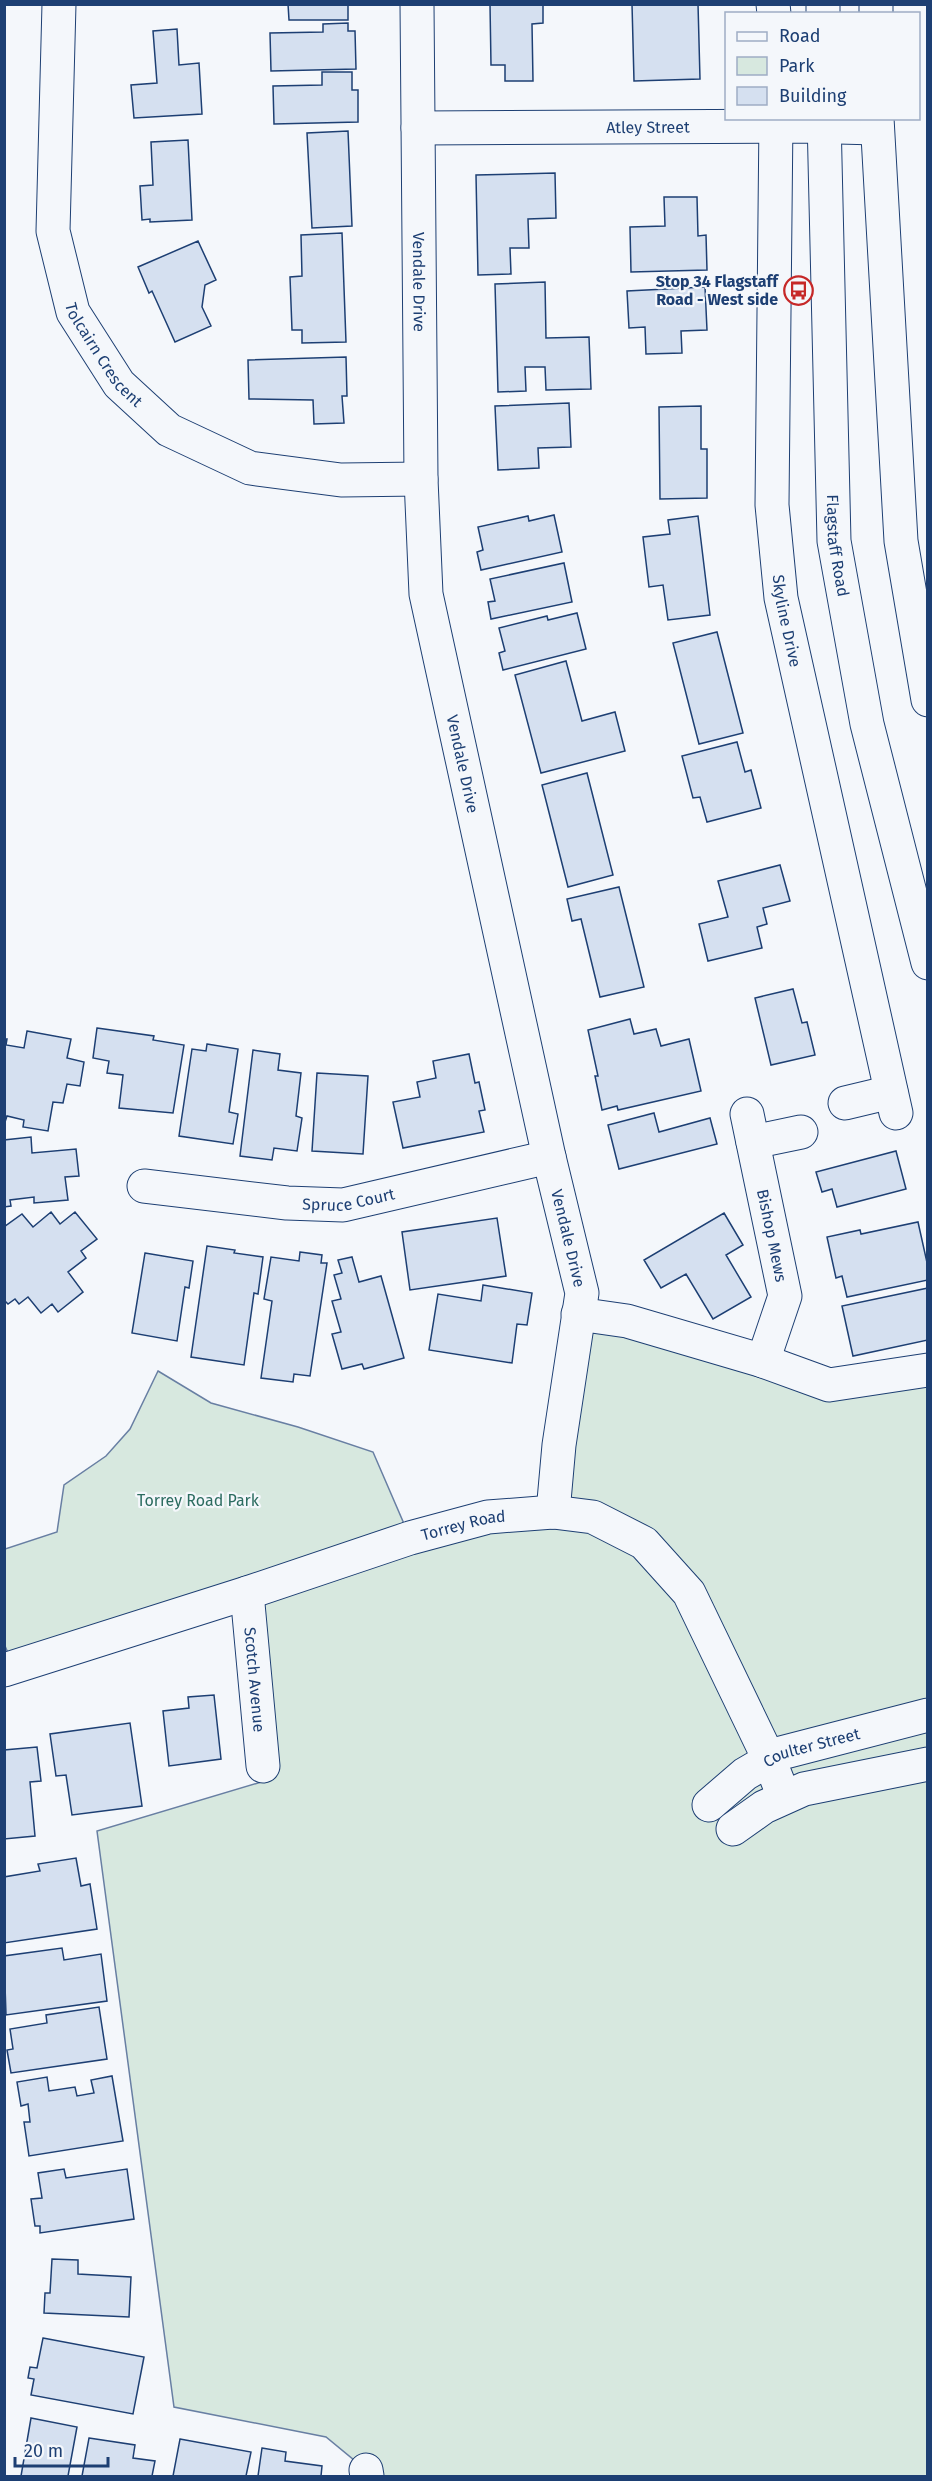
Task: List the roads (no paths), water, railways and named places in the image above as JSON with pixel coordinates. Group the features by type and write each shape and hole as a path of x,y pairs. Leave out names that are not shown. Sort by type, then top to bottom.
{"street":[{"name":"Tolcairn Crescent","path":"59,4 53,231 73,312 119,384 169,430 250,468 341,480 420,478"},
{"name":"Vendale Drive","path":"417,4 420,478 426,594 549,1157 582,1293 559,1444 553,1512"},
{"name":"Atley Street","path":"418,128 776,122 877,123"},
{"name":"Skyline Drive","path":"776,122 772,505 781,598 894,1103 844,1103"},
{"name":"Flagstaff Road","path":"824,122 834,541 867,724 926,948"},
{"path":"877,123 901,541 927,700"},
{"name":"Bishop Mews","path":"764,1361 785,1296 750,1128 801,1132"},
{"name":"Spruce Court","path":"144,1186 287,1203 343,1205 549,1157"},
{"path":"578,1314 627,1321 764,1361 829,1385 927,1370"},
{"name":"Torrey Road","path":"4,1670 247,1593 410,1538 488,1517 553,1512 593,1517 644,1543 689,1593 769,1759 784,1797"},
{"name":"Scotch Avenue","path":"247,1593 263,1766"},
{"name":"Coulter Street","path":"709,1805 735,1781 769,1759 799,1747 927,1715"},
{"path":"733,1829 758,1811 784,1797 827,1783 927,1764"}],"place":[{"name":"Stop 34 Flagstaff Road - West side","path":"799,290"}],"park label":[{"name":"Torrey Road Park","path":"198,1500"}]}
